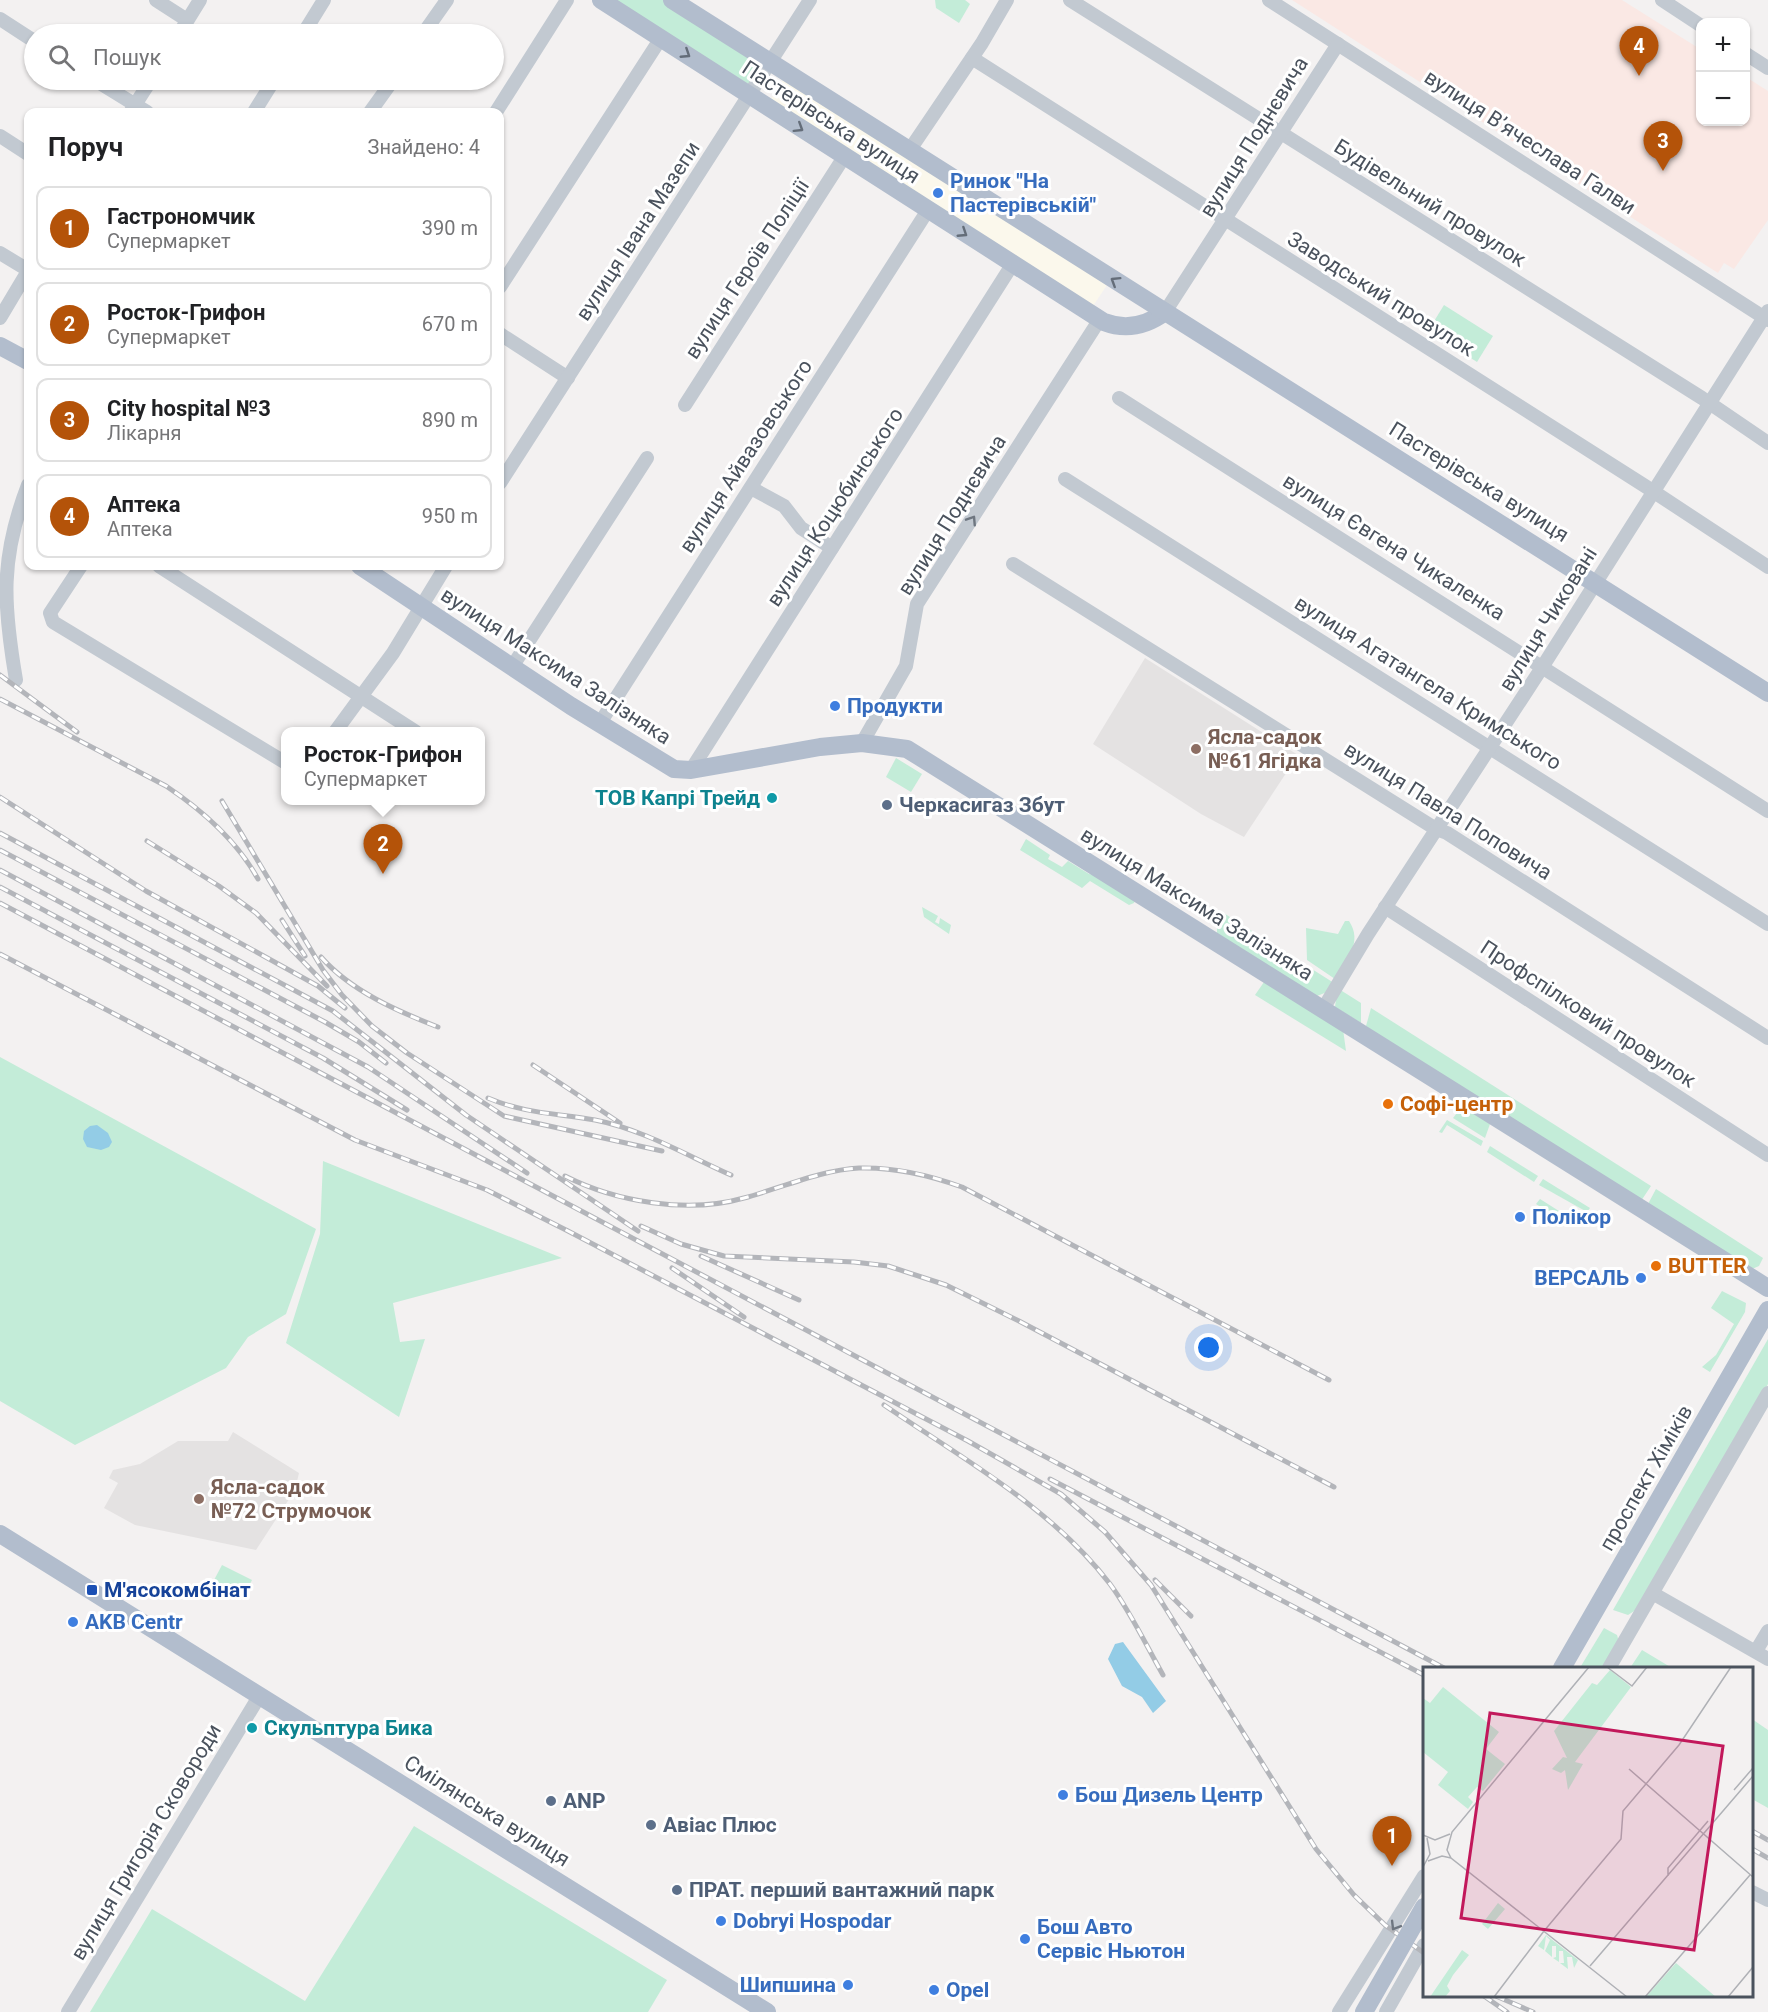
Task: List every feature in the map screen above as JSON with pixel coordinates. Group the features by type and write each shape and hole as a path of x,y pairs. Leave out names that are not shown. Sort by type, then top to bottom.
{"main road":[{"name":"Пастерівська вулиця","path":"601,0 1012,265 1100,319 1124,328 1165,312"},
{"name":"Пастерівська вулиця","path":"672,0 1596,582 1768,693"},
{"path":"2,348 24,359"},
{"name":"вулиця Максима Залізняка","path":"366,570 668,767 691,770 820,747 862,743 907,749 1768,1288"},
{"name":"проспект Хіміків","path":"1564,1667 1768,1310"},
{"name":"Смілянська вулиця","path":"0,1534 767,2012"},
{"path":"1364,2012 1423,1910"}],"street":[{"path":"156,0 187,20"},
{"path":"184,24 200,0"},
{"path":"309,24 324,0"},
{"path":"430,24 447,0"},
{"path":"499,108 567,0"},
{"name":"вулиця Івана Мазепи","path":"504,477 810,0"},
{"path":"909,151 972,58 1007,0"},
{"name":"Будівельний провулок","path":"1070,0 1768,443"},
{"name":"вулиця Вʼячеслава Галви","path":"1269,0 1767,316"},
{"path":"1662,0 1696,22"},
{"path":"0,19 24,35"},
{"path":"504,281 661,38"},
{"name":"вулиця Поднєвича","path":"1165,312 1338,44"},
{"path":"1750,57 1768,68"},
{"name":"Заводський провулок","path":"972,58 1768,567"},
{"path":"108,90 131,108"},
{"path":"133,108 144,90"},
{"path":"258,108 268,90"},
{"path":"373,108 386,90"},
{"path":"0,136 24,151"},
{"name":"вулиця Героїв Поліції","path":"685,405 844,157"},
{"name":"вулиця Айвазовського","path":"600,723 928,210"},
{"path":"0,253 24,268"},
{"name":"вулиця Коцюбинського","path":"691,770 1012,265"},
{"path":"0,318 24,277"},
{"name":"вулиця Чиковані","path":"1323,1009 1385,908 1491,748 1708,404 1767,316"},
{"name":"вулиця Поднєвича","path":"862,743 906,666 917,604 1100,319"},
{"path":"504,337 568,378"},
{"name":"вулиця Євгена Чикаленка","path":"1119,398 1768,811"},
{"path":"512,667 647,458"},
{"name":"вулиця Агатангела Кримського","path":"1065,479 1768,924"},
{"path":"751,488 784,506 801,528 832,548"},
{"path":"16,680 4,608 3,575 18,507 24,494"},
{"name":"вулиця Павла Поповича","path":"1013,564 1436,829 1457,839 1768,1038"},
{"path":"78,570 50,613 57,625 281,760"},
{"path":"165,570 408,727"},
{"path":"338,727 393,652 443,570"},
{"name":"Профспілковий провулок","path":"1385,908 1768,1155"},
{"path":"1610,1667 1654,1594 1768,1393"},
{"path":"1654,1594 1762,1655 1768,1631"},
{"name":"вулиця Григорія Сковороди","path":"68,2012 260,1695"},
{"path":"1339,2012 1423,1879"},
{"path":"1753,1892 1768,1900"},
{"path":"1386,2012 1423,1948"}],"shaded area":[{"path":"1292,0 1622,0 1696,46 1696,126 1750,126 1750,80 1768,91 1768,220 1734,269 1724,263 1718,273"},
{"name":"Ринок \"На Пастерівській\"","path":"785,77 1107,285 1091,309 769,102"},
{"name":"Ясла-садок №61 Ягідка","path":"1145,658 1298,755 1244,837 1201,814 1093,744"},
{"name":"Ясла-садок №72 Струмочок","path":"233,1432 299,1473 295,1490 256,1550 135,1525 104,1508 118,1483 109,1478 113,1470 140,1464 178,1441 228,1441"}],"green space":[{"path":"609,0 663,0 758,61 760,66 750,85"},
{"path":"935,0 965,0 970,4 959,23 936,8"},
{"path":"1444,305 1493,336 1477,362 1428,331"},
{"path":"896,758 922,774 911,792 886,777"},
{"path":"1026,839 1050,855 1048,859 1062,867 1068,861 1089,874 1101,876 1135,900 1134,903 1129,905 1090,881 1082,888 1020,850"},
{"path":"922,907 938,916 935,922 939,924 940,918 951,925 949,934 924,917"},
{"path":"1222,912 1334,983 1327,992 1317,996 1217,934 1217,923"},
{"path":"1345,921 1349,921 1353,929 1354,944 1335,979 1307,960 1306,928 1338,934"},
{"path":"1264,982 1343,1029 1346,1051 1255,995"},
{"path":"1342,991 1361,1003 1361,1023 1335,1007 1337,992"},
{"path":"1371,1008 1651,1186 1641,1201 1366,1026"},
{"path":"0,1057 316,1229 286,1314 248,1337 226,1368 75,1445 0,1401"},
{"path":"1461,1108 1480,1115 1490,1124 1485,1138 1453,1118"},
{"path":"1447,1120 1483,1141 1481,1146 1447,1125 1442,1133 1439,1132"},
{"path":"1490,1146 1538,1176 1534,1182 1487,1152"},
{"path":"323,1161 562,1258 393,1303 400,1342 425,1339 399,1417 286,1343 320,1234"},
{"path":"1543,1179 1590,1208 1587,1212 1539,1185"},
{"path":"1656,1189 1763,1258 1759,1266 1752,1269 1648,1204"},
{"path":"1540,1199 1570,1218 1567,1224 1536,1204"},
{"path":"1722,1291 1746,1303 1745,1312 1710,1372 1702,1367 1716,1355 1734,1324 1711,1308"},
{"path":"1768,1339 1768,1384 1639,1608 1628,1615 1613,1610"},
{"path":"222,1565 252,1580 243,1598 213,1582"},
{"path":"1604,1628 1617,1635 1619,1642 1604,1667 1581,1666"},
{"path":"1642,1650 1670,1667 1631,1667"},
{"path":"1753,1720 1768,1730 1768,1808 1753,1800"},
{"path":"414,1826 667,1980 648,2012 90,2012 152,1909 305,2001"}],"water":[{"path":"97,1125 108,1133 112,1142 109,1147 101,1150 87,1147 83,1139 84,1131 90,1126"},
{"path":"1123,1642 1166,1701 1153,1713 1142,1697 1122,1686 1108,1659 1115,1644"}],"railway":[{"path":"0,675 77,732"},
{"path":"0,699 179,795 218,827 240,852 258,879"},
{"path":"0,797 146,891 318,986 345,1008"},
{"path":"222,801 323,970 342,995 372,1026 407,1053 504,1116 662,1151"},
{"path":"0,833 333,1011 466,1115 638,1231"},
{"path":"147,841 219,886 256,913 327,986"},
{"path":"0,850 325,1022 359,1042 386,1063"},
{"path":"0,870 368,1067 527,1173"},
{"path":"0,887 323,1058 407,1110"},
{"path":"0,903 1442,1667"},
{"path":"282,920 305,956"},
{"path":"0,954 355,1140 487,1190 568,1231 968,1441 1061,1494 1105,1532 1151,1585 1316,1849 1354,1895 1385,1925 1423,1952"},
{"path":"321,957 346,980 375,999 438,1027"},
{"path":"533,1065 620,1123"},
{"path":"488,1098 528,1110 613,1124 647,1136 731,1175"},
{"path":"565,1176 629,1199 676,1205 700,1205 744,1198 845,1169 886,1169 924,1175 962,1187 1329,1380"},
{"path":"641,1226 681,1244 724,1256 854,1262 888,1266 946,1285 1334,1487"},
{"path":"701,1256 799,1300"},
{"path":"672,1268 744,1317"},
{"path":"884,1405 1005,1486 1061,1531 1087,1556 1117,1594 1163,1675"},
{"path":"1050,1479 1423,1674"},
{"path":"1155,1580 1191,1616"},
{"path":"1753,1832 1768,1840"},
{"path":"1753,1850 1768,1858"},
{"path":"1485,1997 1507,2012"},
{"path":"1498,1997 1533,2012"}],"place":[{"name":"Аптека","path":"1639,76"},
{"name":"City hospital №3","path":"1663,171"},
{"name":"Ринок \"На Пастерівській\"","path":"938,193"},
{"name":"Продукти","path":"835,706"},
{"name":"Ясла-садок №61 Ягідка","path":"1196,749"},
{"name":"ТОВ Капрі Трейд","path":"772,798"},
{"name":"Черкасигаз Збут","path":"887,805"},
{"name":"Росток-Грифон","path":"383,874"},
{"name":"Софі-центр","path":"1388,1104"},
{"name":"Полікор","path":"1520,1217"},
{"name":"BUTTER","path":"1656,1266"},
{"name":"ВЕРСАЛЬ","path":"1641,1278"},
{"name":"Ясла-садок №72 Струмочок","path":"199,1499"},
{"name":"М'ясокомбінат","path":"92,1590"},
{"name":"AKB Centr","path":"73,1622"},
{"name":"Cкульптура Бика","path":"252,1728"},
{"name":"Бош Дизель Центр","path":"1063,1795"},
{"name":"ANP","path":"551,1801"},
{"name":"Авіас Плюс","path":"651,1825"},
{"name":"Гастрономчик","path":"1392,1866"},
{"name":"ПРАТ. перший вантажний парк","path":"677,1890"},
{"name":"Dobryi Hospodar","path":"721,1921"},
{"name":"Бош Авто Сервіс Ньютон","path":"1025,1939"},
{"name":"Шипшина","path":"848,1985"},
{"name":"Opel","path":"934,1990"}]}
